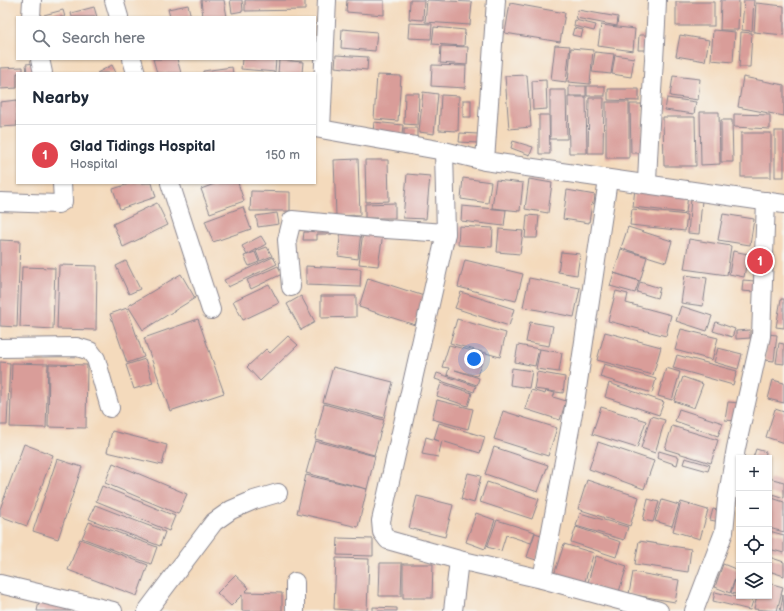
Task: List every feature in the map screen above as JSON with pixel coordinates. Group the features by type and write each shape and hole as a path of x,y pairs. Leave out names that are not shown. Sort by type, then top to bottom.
{"street":[{"path":"31,16 32,0"},
{"path":"114,0 120,16"},
{"path":"327,0 318,128 444,151 485,161 608,180 775,202 761,336 736,448 727,500 724,532 694,611"},
{"path":"485,161 496,0"},
{"path":"647,184 657,0"},
{"path":"40,60 43,72"},
{"path":"132,60 136,72"},
{"path":"444,151 446,233 381,521 382,532 388,540 459,560 542,579 660,611"},
{"path":"542,579 575,402 608,180"},
{"path":"0,202 58,204 63,201 62,184"},
{"path":"170,184 211,310"},
{"path":"291,287 287,240 292,220 386,230 446,233"},
{"path":"0,348 77,347 90,351 96,359 110,408"},
{"path":"147,611 214,522 231,510 254,500 278,494"},
{"path":"453,611 459,560"},
{"path":"295,582 295,611"},
{"path":"0,584 113,611"}],"building":[{"path":"201,0 224,0 227,16 203,16"},
{"path":"230,0 242,0 243,11 232,13"},
{"path":"245,0 305,0 305,10 245,11"},
{"path":"347,0 384,0 384,15 346,12"},
{"path":"410,0 424,0 423,20 409,19"},
{"path":"427,0 472,2 470,25 425,22"},
{"path":"721,0 739,0 738,30 720,30"},
{"path":"744,0 754,0 752,31 742,30"},
{"path":"676,2 714,2 714,26 676,26"},
{"path":"510,3 565,13 560,42 505,33"},
{"path":"756,3 784,6 784,35 754,32"},
{"path":"188,5 191,16 170,16 168,9"},
{"path":"94,7 97,16 72,16 71,13"},
{"path":"63,10 65,16 44,16"},
{"path":"578,10 618,17 617,26 576,18"},
{"path":"575,20 596,25 594,31 574,26"},
{"path":"409,23 432,24 431,39 408,38"},
{"path":"601,25 635,29 633,51 598,46"},
{"path":"434,27 465,30 464,46 432,44"},
{"path":"574,28 583,30 581,37 572,35"},
{"path":"342,29 377,32 375,51 341,48"},
{"path":"713,30 735,32 733,62 711,60"},
{"path":"741,32 752,33 750,67 739,67"},
{"path":"639,35 647,35 646,50 638,50"},
{"path":"680,35 709,40 705,61 676,56"},
{"path":"555,45 570,46 566,82 551,80"},
{"path":"441,46 468,47 467,65 440,63"},
{"path":"571,48 593,50 590,84 568,82"},
{"path":"595,52 614,54 611,74 592,72"},
{"path":"336,55 368,57 367,70 335,67"},
{"path":"615,55 634,58 631,77 612,74"},
{"path":"153,60 177,60 181,72 157,72"},
{"path":"242,60 276,60 275,72 241,69"},
{"path":"279,60 303,62 302,72 278,72"},
{"path":"36,63 37,72 27,72 26,64"},
{"path":"112,65 116,72 99,72"},
{"path":"432,65 466,66 465,88 431,86"},
{"path":"23,67 23,72 16,72 16,88 0,89 0,68"},
{"path":"232,67 233,72 203,72"},
{"path":"377,75 401,76 398,121 374,119"},
{"path":"527,75 531,127 509,129 505,76"},
{"path":"673,76 700,79 698,100 670,96"},
{"path":"743,77 784,85 784,116 738,107"},
{"path":"546,80 547,109 533,110 532,81"},
{"path":"569,86 586,86 586,96 569,96"},
{"path":"587,86 605,86 605,96 587,96"},
{"path":"608,89 639,89 639,101 608,100"},
{"path":"550,90 566,90 567,139 550,139"},
{"path":"423,92 438,94 434,134 419,132"},
{"path":"405,93 419,93 418,125 404,124"},
{"path":"441,95 459,96 458,131 439,130"},
{"path":"568,97 586,97 587,153 569,153"},
{"path":"589,98 604,98 603,153 588,153"},
{"path":"667,98 696,102 694,114 665,110"},
{"path":"16,100 16,126 0,127 0,102"},
{"path":"463,100 471,100 471,117 463,117"},
{"path":"606,102 629,102 629,158 606,158"},
{"path":"630,104 642,104 643,153 631,153"},
{"path":"700,112 719,112 720,164 701,165"},
{"path":"734,114 770,115 770,129 734,127"},
{"path":"539,115 549,115 550,154 539,154"},
{"path":"663,117 695,117 696,166 664,166"},
{"path":"721,120 732,120 733,162 721,162"},
{"path":"374,122 403,125 402,135 373,132"},
{"path":"404,128 417,128 417,137 404,137"},
{"path":"775,131 784,131 784,177 775,177"},
{"path":"460,133 478,134 478,143 459,142"},
{"path":"741,133 771,133 771,177 741,177"},
{"path":"513,141 533,147 530,155 511,148"},
{"path":"358,159 360,215 336,216 334,160"},
{"path":"365,160 388,160 389,201 366,202"},
{"path":"407,174 430,176 426,219 403,218"},
{"path":"463,178 491,182 488,203 461,199"},
{"path":"529,179 552,183 548,213 525,209"},
{"path":"496,180 523,183 520,211 492,208"},
{"path":"129,184 152,184 156,197 120,209 113,189"},
{"path":"214,184 238,184 244,201 210,213 201,189"},
{"path":"635,188 688,194 686,213 633,207"},
{"path":"567,190 595,195 594,204 592,203 589,223 563,219"},
{"path":"251,191 290,192 290,211 250,211"},
{"path":"691,199 702,200 699,234 688,233"},
{"path":"157,203 168,225 123,247 113,224"},
{"path":"395,203 395,218 365,218 365,204"},
{"path":"462,206 506,210 504,226 461,221"},
{"path":"243,207 251,229 213,242 205,221"},
{"path":"632,209 687,215 685,231 630,225"},
{"path":"277,213 279,224 258,227 256,216"},
{"path":"723,214 754,219 750,245 718,240"},
{"path":"527,215 539,216 537,238 525,238"},
{"path":"308,225 332,225 332,234 317,234 317,240 303,240 304,232 308,232"},
{"path":"459,226 493,228 492,247 458,245"},
{"path":"628,227 672,241 666,262 621,248"},
{"path":"341,229 361,231 358,259 338,256"},
{"path":"499,229 523,231 520,254 497,252"},
{"path":"363,231 383,234 378,266 359,264"},
{"path":"261,236 266,244 247,255 242,246"},
{"path":"689,239 731,246 727,275 684,269"},
{"path":"0,240 20,241 17,327 0,326"},
{"path":"267,247 272,256 260,261 256,251"},
{"path":"752,248 759,249 757,270 750,269"},
{"path":"621,249 647,257 640,281 614,273"},
{"path":"733,251 748,254 744,277 729,274"},
{"path":"255,252 259,262 249,266 244,256"},
{"path":"561,252 580,254 577,275 558,272"},
{"path":"273,257 277,264 228,287 224,280"},
{"path":"465,260 523,274 516,301 458,287"},
{"path":"126,261 140,289 129,294 116,266"},
{"path":"59,265 97,266 96,330 57,329"},
{"path":"278,266 282,274 251,289 247,280"},
{"path":"306,266 361,269 360,287 306,285"},
{"path":"22,267 55,268 53,329 20,327"},
{"path":"614,273 639,281 635,293 610,286"},
{"path":"181,274 195,298 143,330 128,306"},
{"path":"685,275 707,278 703,306 681,303"},
{"path":"368,278 424,296 415,325 359,307"},
{"path":"529,278 580,288 574,317 523,307"},
{"path":"743,280 755,281 754,292 742,291"},
{"path":"640,282 660,288 657,298 637,292"},
{"path":"269,284 279,303 243,320 233,301"},
{"path":"616,291 628,294 626,303 671,315 666,336 608,321"},
{"path":"461,292 514,309 509,326 455,308"},
{"path":"301,296 315,322 301,330 287,304"},
{"path":"321,296 356,296 356,317 321,318"},
{"path":"781,299 784,299 784,328 776,327"},
{"path":"681,306 712,316 707,331 676,321"},
{"path":"127,308 144,357 127,363 110,314"},
{"path":"198,319 224,393 170,411 144,338"},
{"path":"457,319 506,333 500,357 450,343"},
{"path":"530,322 553,326 549,346 526,342"},
{"path":"716,322 735,329 732,337 713,331"},
{"path":"681,329 718,338 712,360 675,350"},
{"path":"750,330 750,338 736,339 736,331"},
{"path":"605,332 661,347 653,375 597,360"},
{"path":"768,334 777,335 774,361 765,360"},
{"path":"288,336 298,345 260,381 247,367 266,349 270,353"},
{"path":"779,343 784,344 784,364 776,363"},
{"path":"449,345 484,354 477,376 455,370 479,378 477,385 447,375 449,368 442,367"},
{"path":"518,345 539,349 535,366 515,362"},
{"path":"718,348 742,354 738,369 714,362"},
{"path":"540,349 562,353 559,372 536,369"},
{"path":"677,355 737,371 733,385 673,368"},
{"path":"145,359 153,383 134,389 126,365"},
{"path":"0,362 10,363 7,425 0,425"},
{"path":"12,363 48,364 46,428 10,427"},
{"path":"49,364 87,365 86,428 48,427"},
{"path":"604,364 656,379 652,393 600,377"},
{"path":"333,367 393,382 384,418 323,402"},
{"path":"512,368 532,371 529,388 510,385"},
{"path":"666,368 680,372 672,400 658,396"},
{"path":"537,372 565,377 563,393 534,389"},
{"path":"437,373 476,386 474,392 435,379"},
{"path":"683,377 703,384 694,408 674,401"},
{"path":"773,380 784,383 784,403 768,399"},
{"path":"441,383 472,393 468,406 437,396"},
{"path":"609,383 664,402 659,415 605,397"},
{"path":"531,390 545,394 546,391 555,393 553,397 566,401 560,420 525,409"},
{"path":"437,400 473,409 468,429 432,419"},
{"path":"728,402 740,403 737,421 725,420"},
{"path":"324,404 384,420 374,455 315,439"},
{"path":"601,407 646,421 637,448 592,434"},
{"path":"679,409 723,423 718,436 675,421"},
{"path":"775,409 784,412 784,443 766,437"},
{"path":"503,411 557,428 548,456 494,439"},
{"path":"651,416 665,420 655,453 641,448"},
{"path":"439,423 485,437 480,453 442,441 438,457 422,454 426,437 439,441 434,439"},
{"path":"672,426 718,440 711,463 665,449"},
{"path":"112,431 167,445 162,465 107,452"},
{"path":"315,441 375,456 367,489 306,473"},
{"path":"598,442 654,461 644,489 589,469"},
{"path":"24,444 53,455 27,526 0,516 0,509"},
{"path":"494,447 548,465 538,492 485,474"},
{"path":"756,449 766,452 766,455 754,455"},
{"path":"659,451 679,457 677,465 657,458"},
{"path":"685,458 710,465 708,471 683,464"},
{"path":"57,459 82,467 58,539 33,531"},
{"path":"113,463 187,494 178,514 105,483"},
{"path":"468,473 481,476 474,503 461,499"},
{"path":"306,475 367,489 358,527 297,513"},
{"path":"772,479 784,482 784,498 772,494"},
{"path":"587,480 639,497 630,526 578,509"},
{"path":"487,482 539,499 532,519 480,502"},
{"path":"102,486 175,516 169,531 96,501"},
{"path":"417,496 453,505 445,537 409,528"},
{"path":"772,498 784,502 784,532 772,529"},
{"path":"648,499 659,502 653,522 643,520"},
{"path":"662,500 679,505 672,526 655,521"},
{"path":"681,502 708,510 700,539 673,531"},
{"path":"95,505 165,532 160,546 89,519"},
{"path":"713,509 722,511 720,522 710,520"},
{"path":"476,513 495,520 485,549 466,542"},
{"path":"580,513 628,527 624,540 576,526"},
{"path":"497,520 535,532 531,543 506,535 501,551 487,547"},
{"path":"89,522 157,547 151,564 82,538"},
{"path":"576,527 621,542 616,557 571,542"},
{"path":"772,532 784,535 784,553 772,550"},
{"path":"535,533 544,536 536,560 527,557"},
{"path":"338,538 373,539 373,556 337,555"},
{"path":"80,539 148,565 137,596 68,570"},
{"path":"639,541 691,549 688,572 635,564"},
{"path":"564,544 594,553 584,584 554,575"},
{"path":"596,556 627,566 618,595 587,585"},
{"path":"336,558 369,559 367,611 334,609"},
{"path":"772,558 784,562 784,576 772,572"},
{"path":"380,563 402,563 401,596 379,596"},
{"path":"403,564 433,564 432,598 403,598"},
{"path":"723,564 736,569 736,576 730,593 715,587"},
{"path":"633,572 679,580 675,602 629,594"},
{"path":"235,575 249,588 245,592 282,593 282,611 242,611 242,595 231,606 217,593"},
{"path":"736,576 736,594 731,593"},
{"path":"772,584 783,587 777,611 754,609 756,599 772,599"},
{"path":"715,592 736,597 736,599 753,601 750,610 713,601"},
{"path":"783,595 784,611 780,611"},
{"path":"39,602 72,608 71,611 37,611"},
{"path":"373,607 397,608 397,611 373,611"}],"place":[{"name":"Glad Tidings Hospital","path":"760,261"}]}
